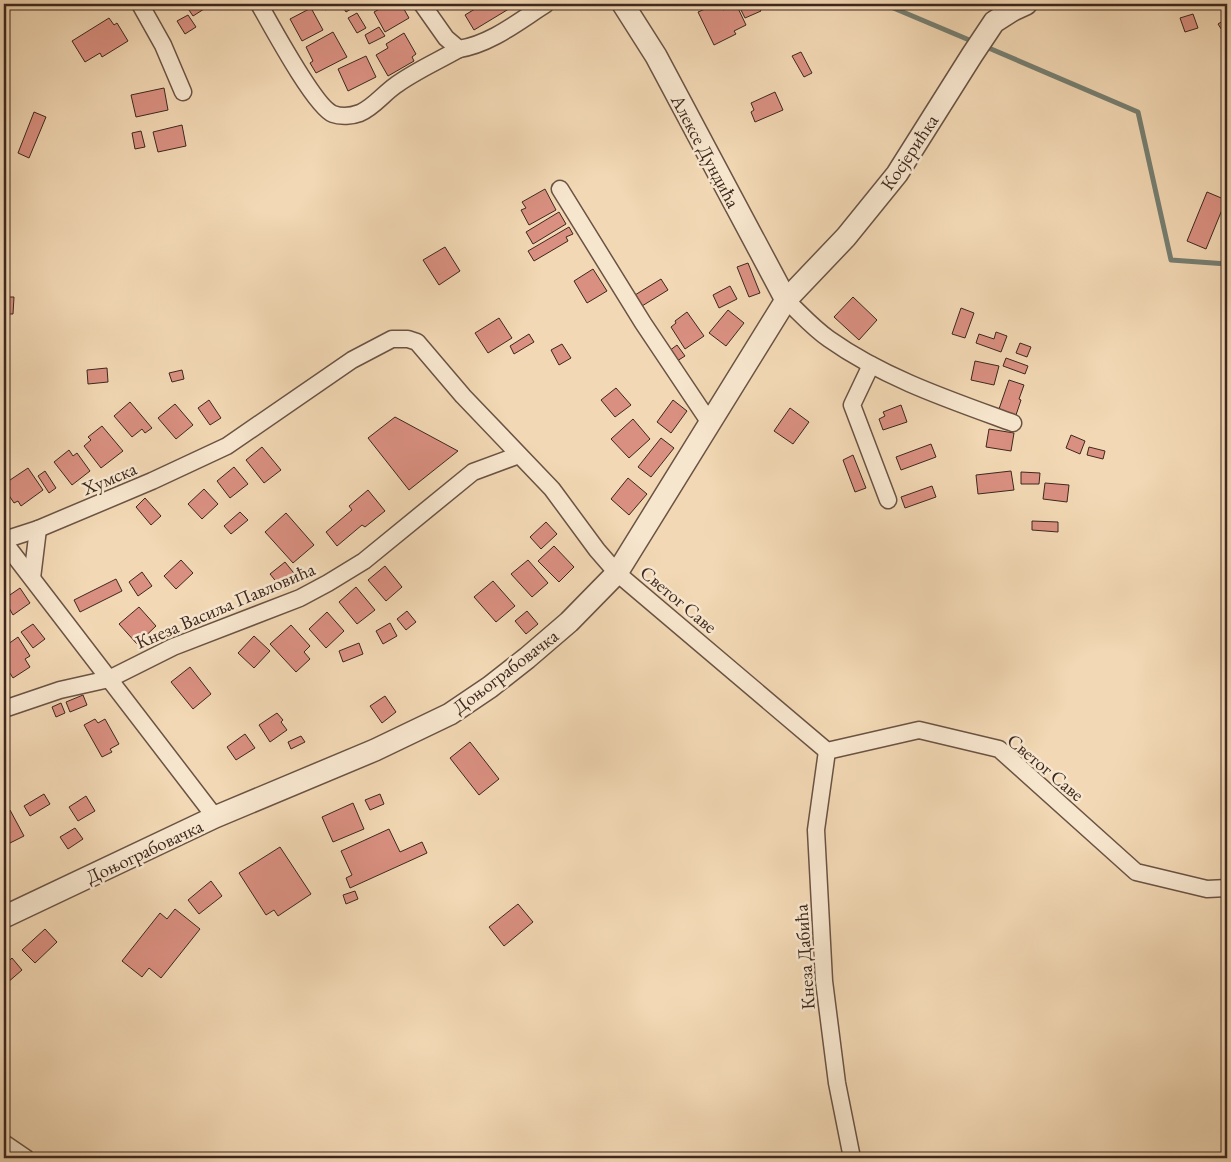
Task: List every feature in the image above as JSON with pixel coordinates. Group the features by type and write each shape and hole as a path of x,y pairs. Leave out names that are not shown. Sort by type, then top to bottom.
{"street":[{"path":"140,4 163,45 183,92"},
{"path":"258,4 324,108 333,114 345,116 358,114 369,108 395,85 459,49 471,47 488,40 546,4"},
{"path":"422,4 446,38 459,49"},
{"name":"Алексе Дундића","path":"623,4 656,56 786,300"},
{"name":"Косјерићка","path":"786,300 846,237 896,174 994,22 1026,4"},
{"path":"560,189 643,322 710,423"},
{"path":"786,300 827,338 871,365 943,398 1013,423"},
{"name":"Доњограбовачка","path":"4,917 214,817 376,750 450,714 490,687 527,658 569,622 617,573 786,300"},
{"name":"Хумска","path":"4,541 38,529 152,481 228,446 352,360 392,339 400,338 417,342 519,456"},
{"path":"871,365 852,405 888,500"},
{"name":"Светог Саве","path":"519,456 552,489 597,550 617,573 827,751 919,730 999,749 1136,872 1208,889 1227,888"},
{"name":"Кнеза Васиља Павловића","path":"4,709 60,690 109,679 173,647 300,598 364,561 473,472 519,456"},
{"path":"32,578 38,529"},
{"path":"4,541 214,817"},
{"name":"Кнеза Дабића","path":"827,751 816,830 823,971 837,1083 852,1158"},
{"path":"4,1143 26,1158"}],"building":[{"path":"185,4 212,4 193,16"},
{"path":"321,4 334,4 334,5 325,10"},
{"path":"341,4 355,4 356,6 346,12"},
{"path":"389,4 401,4 409,18 385,32 374,12"},
{"path":"483,4 517,4 474,30 465,15"},
{"path":"720,4 723,10 736,4 746,25 734,31 736,34 714,45 698,12"},
{"path":"738,4 757,4 761,11 745,18"},
{"path":"311,8 323,30 302,41 290,19"},
{"path":"357,13 366,28 357,33 348,18"},
{"path":"1193,14 1198,28 1185,32 1180,18"},
{"path":"188,15 196,27 185,34 177,21"},
{"path":"109,18 114,25 117,23 128,41 102,57 100,53 85,62 72,41"},
{"path":"1226,19 1227,21 1227,38 1218,24"},
{"path":"379,27 385,36 369,44 365,35"},
{"path":"333,32 347,57 316,73 310,63 313,61 306,47"},
{"path":"404,33 416,54 412,57 414,61 388,76 376,55 388,48 386,44"},
{"path":"801,52 812,73 804,77 792,56"},
{"path":"366,56 376,77 348,91 338,69"},
{"path":"164,88 168,110 136,117 131,95"},
{"path":"775,92 783,110 755,122 751,112 754,110 751,103"},
{"path":"34,112 46,117 29,158 18,153"},
{"path":"182,125 186,146 158,152 153,132"},
{"path":"141,131 145,147 135,149 132,133"},
{"path":"545,189 556,210 529,225 521,210 526,208 522,202"},
{"path":"1207,192 1226,200 1206,249 1187,241"},
{"path":"559,212 566,224 533,244 526,232"},
{"path":"569,227 573,234 566,237 568,241 534,261 528,251"},
{"path":"445,247 460,271 439,285 423,260"},
{"path":"748,263 760,293 749,297 737,267"},
{"path":"593,269 607,291 587,303 574,281"},
{"path":"661,279 668,290 642,306 635,295"},
{"path":"730,286 737,299 719,308 713,295"},
{"path":"4,297 14,297 13,314 4,314"},
{"path":"853,297 877,320 859,340 834,317"},
{"path":"961,308 974,313 965,338 952,334"},
{"path":"728,310 744,323 726,346 709,333"},
{"path":"687,312 704,336 685,349 671,327 676,323 675,321"},
{"path":"499,318 512,338 488,353 475,333"},
{"path":"996,332 1007,336 1001,352 976,343 979,334 994,339"},
{"path":"529,334 534,342 514,354 510,346"},
{"path":"1020,343 1031,347 1027,357 1016,353"},
{"path":"562,344 571,358 559,365 551,350"},
{"path":"677,345 685,356 677,361 669,351"},
{"path":"1006,358 1028,366 1025,374 1003,366"},
{"path":"975,361 999,366 994,385 971,380"},
{"path":"107,368 108,382 88,384 87,370"},
{"path":"182,370 184,379 172,382 169,373"},
{"path":"1009,380 1024,385 1016,415 999,409"},
{"path":"616,388 631,405 615,417 601,400"},
{"path":"209,400 221,418 210,425 198,408"},
{"path":"673,400 687,411 671,433 657,422"},
{"path":"130,402 152,428 145,433 142,429 132,437 114,416"},
{"path":"175,404 193,425 176,439 158,418"},
{"path":"901,405 907,422 883,430 879,419 885,416 883,412"},
{"path":"790,408 809,422 793,444 774,431"},
{"path":"395,417 458,451 409,490 368,438"},
{"path":"633,419 650,439 629,458 611,439"},
{"path":"102,426 123,451 101,468 84,446 91,440 88,437"},
{"path":"989,429 1014,433 1011,451 986,447"},
{"path":"1071,435 1085,441 1080,454 1066,448"},
{"path":"661,438 674,448 651,477 638,467"},
{"path":"931,444 936,457 901,470 896,457"},
{"path":"262,447 281,470 264,483 246,460"},
{"path":"1089,447 1105,451 1103,459 1087,455"},
{"path":"69,450 73,456 77,453 90,471 72,485 54,462"},
{"path":"853,455 866,488 855,492 843,460"},
{"path":"234,467 248,484 230,498 217,481"},
{"path":"28,468 43,490 21,506 18,501 14,503 4,488 4,484"},
{"path":"45,471 56,488 49,493 38,476"},
{"path":"1011,471 1014,490 978,494 976,475"},
{"path":"1021,472 1040,473 1039,484 1021,484"},
{"path":"628,478 647,494 629,515 611,499"},
{"path":"1045,483 1069,485 1067,502 1043,499"},
{"path":"932,486 936,497 905,508 901,497"},
{"path":"204,489 218,504 202,519 188,504"},
{"path":"368,490 385,511 365,527 362,525 337,546 326,532 352,510 349,506"},
{"path":"145,498 161,516 151,525 136,507"},
{"path":"240,512 248,520 231,534 224,526"},
{"path":"286,513 314,545 293,563 265,532"},
{"path":"1032,521 1058,522 1058,532 1032,530"},
{"path":"546,522 557,534 541,549 530,537"},
{"path":"554,546 574,567 559,582 538,561"},
{"path":"181,560 193,573 176,589 164,576"},
{"path":"528,560 548,583 532,597 511,574"},
{"path":"285,562 297,577 282,589 270,574"},
{"path":"385,566 402,587 386,601 368,580"},
{"path":"142,572 152,586 138,596 129,582"},
{"path":"116,579 122,591 80,612 74,600"},
{"path":"493,581 515,606 496,622 474,597"},
{"path":"356,587 375,610 357,624 339,602"},
{"path":"20,588 30,603 13,615 4,599"},
{"path":"139,607 156,626 137,644 119,624"},
{"path":"407,611 416,622 406,630 397,619"},
{"path":"527,611 538,624 526,634 515,621"},
{"path":"327,612 344,631 326,648 309,629"},
{"path":"390,623 397,636 383,644 376,631"},
{"path":"33,624 45,639 33,648 21,632"},
{"path":"291,625 310,646 304,652 310,659 296,672 270,644"},
{"path":"254,636 270,651 254,668 238,653"},
{"path":"18,637 30,656 25,659 30,667 13,678 4,664 4,647"},
{"path":"359,643 363,654 343,662 339,651"},
{"path":"190,667 211,694 193,709 171,682"},
{"path":"83,695 87,705 70,712 66,702"},
{"path":"385,696 396,712 382,723 370,706"},
{"path":"61,703 65,713 56,717 52,707"},
{"path":"277,713 283,720 281,722 287,730 270,742 259,725"},
{"path":"95,719 98,723 105,719 119,744 110,749 112,752 102,757 84,725"},
{"path":"245,734 255,748 236,760 227,747"},
{"path":"301,736 305,742 291,749 288,742"},
{"path":"470,742 499,779 479,795 450,758"},
{"path":"44,794 50,804 30,816 24,806"},
{"path":"380,794 384,804 370,810 365,800"},
{"path":"86,796 95,811 78,821 69,807"},
{"path":"353,803 364,829 333,842 322,817"},
{"path":"10,810 24,836 4,846 4,813"},
{"path":"75,828 83,839 68,849 60,837"},
{"path":"389,829 400,852 422,842 427,853 350,888 346,878 352,875 341,851"},
{"path":"280,847 311,894 278,916 274,910 266,915 239,873"},
{"path":"211,881 222,896 199,914 188,900"},
{"path":"355,891 358,899 346,904 343,895"},
{"path":"518,904 533,922 504,946 489,927"},
{"path":"175,909 200,929 161,978 149,968 142,977 122,961 160,913 167,919"},
{"path":"45,929 57,942 35,963 22,950"},
{"path":"12,958 22,970 7,983 4,979 4,961 6,964"},
{"path":"4,991 9,996 4,1001"}],"waterway":[{"path":"884,4 974,42"},
{"path":"984,46 1138,112 1171,260 1227,264"}]}
